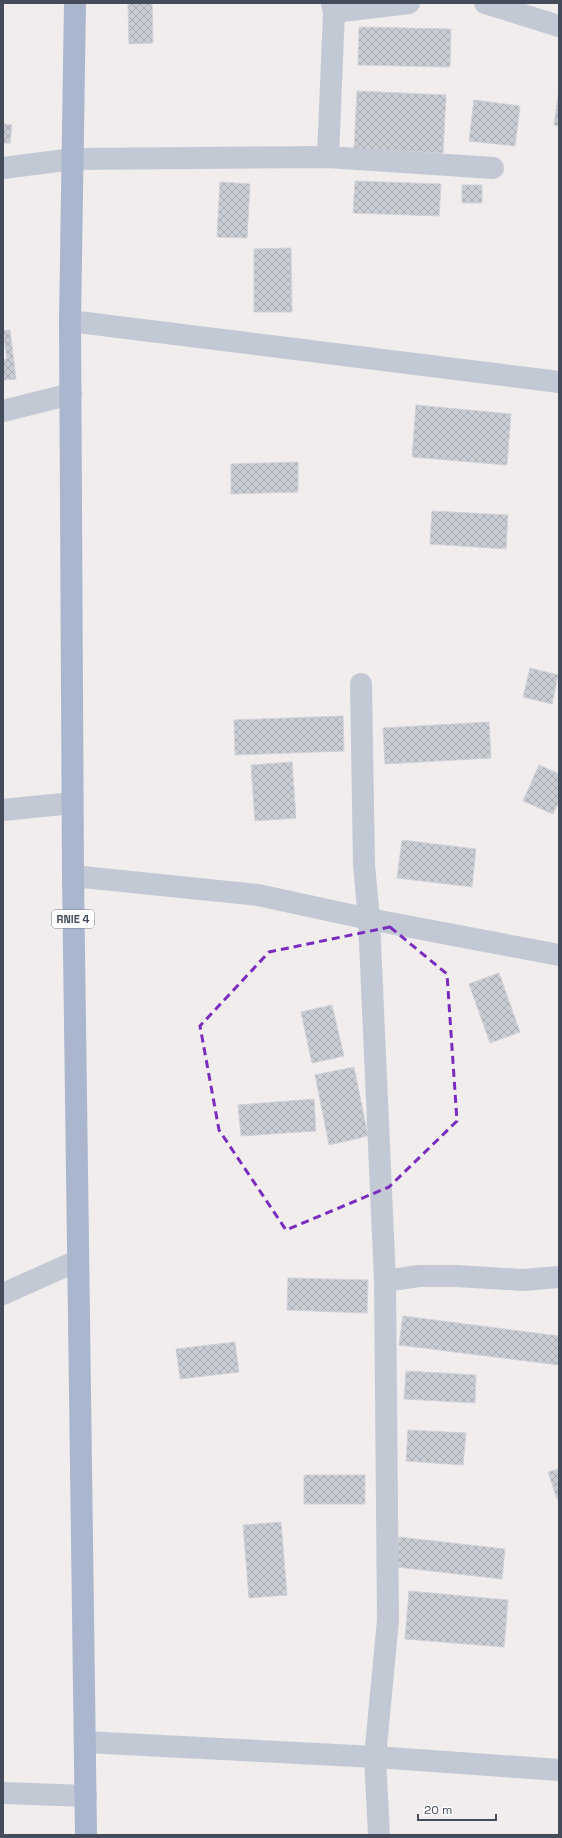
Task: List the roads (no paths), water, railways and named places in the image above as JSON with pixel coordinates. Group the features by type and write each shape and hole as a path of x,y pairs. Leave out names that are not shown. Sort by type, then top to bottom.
{"main road":[{"name":"RNIE 4","path":"75,3 70,321 72,876 86,1835"}],"street":[{"path":"328,157 333,8 409,3"},
{"path":"485,3 559,26"},
{"path":"3,168 73,159 328,157 493,168"},
{"path":"70,321 559,382"},
{"path":"3,412 71,394"},
{"path":"361,684 364,865 369,919 385,1282 388,1620 375,1757 379,1835"},
{"path":"3,810 72,803"},
{"path":"72,876 258,895 369,919 559,955"},
{"path":"3,1294 77,1262"},
{"path":"385,1282 419,1276 456,1276 523,1280 559,1277"},
{"path":"85,1742 375,1757 559,1770"},
{"path":"3,1793 86,1796"}]}
